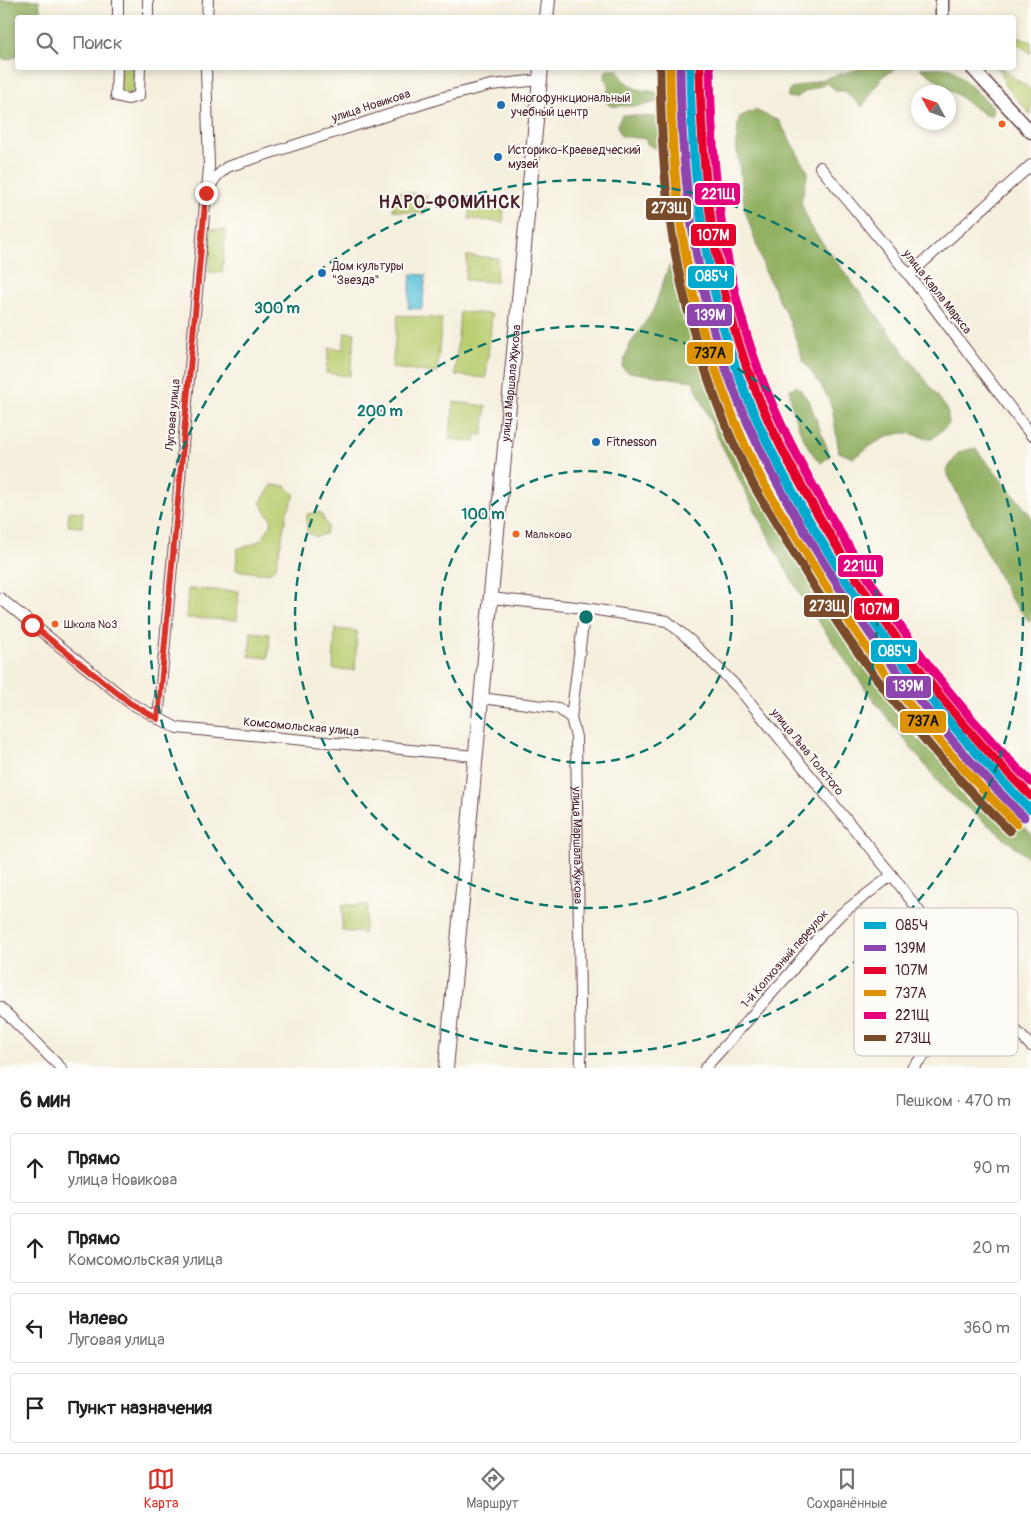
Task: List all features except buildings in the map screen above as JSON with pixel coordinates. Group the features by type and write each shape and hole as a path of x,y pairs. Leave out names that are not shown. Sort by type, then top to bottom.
{"main road":[{"path":"546,15 548,0"},
{"name":"улица Маршала Жукова","path":"446,1068 541,74"}],"street":[{"path":"118,0 118,15"},
{"path":"148,0 148,15"},
{"path":"208,0 208,15"},
{"path":"942,0 942,15"},
{"path":"117,70 116,96 128,99 138,96 140,70"},
{"path":"206,70 209,168 206,193"},
{"path":"974,70 1031,132"},
{"name":"улица Новикова","path":"216,176 227,167 444,97 541,74"},
{"path":"909,275 1031,165"},
{"name":"улица Карла Маркса","path":"820,167 909,275 1031,435"},
{"name":"Луговая улица","path":"158,719 206,193 216,176"},
{"name":"Комсомольская улица","path":"0,598 130,703 177,728 475,756"},
{"name":"улица Льва Толстого","path":"491,598 585,608 667,622 691,641 739,689 892,875 917,908"},
{"name":"улица Маршала Жукова","path":"581,1068 576,737 571,718 585,608"},
{"path":"481,698 558,708 571,718"},
{"name":"1-й Колхозный переулок","path":"705,1068 835,920 892,875"},
{"path":"0,1007 61,1068"},
{"name":"улица Льва Толстого","path":"1018,1032 1031,1046"},
{"path":"912,1068 924,1056"}],"green space":[{"path":"0,0 39,0 41,15 15,15 15,57 7,60 0,58"},
{"path":"1016,35 1031,42 1031,54 1016,43"},
{"path":"120,70 136,70 136,88 131,93 125,94 119,90"},
{"path":"618,70 629,85 657,92 658,102 640,106 610,106 605,101 609,86 605,79 606,71"},
{"path":"855,70 894,70 884,75 862,107 845,91 837,91 827,83 795,98 788,97 788,92 792,88"},
{"path":"923,70 953,70 992,106 993,114 990,116 985,115 956,94 956,85 944,85"},
{"path":"1000,70 1004,70 1031,90 1031,115 1004,84 1002,72"},
{"path":"755,110 779,121 808,172 801,202 809,225 947,409 949,424 932,439 906,433 891,436 878,442 853,458 839,452 832,407 824,390 803,360 790,322 765,271 745,210 736,143 739,117"},
{"path":"623,115 656,117 665,130 662,144 654,148 647,144 646,139 621,136 618,126"},
{"path":"395,191 427,195 424,214 393,210"},
{"path":"470,204 504,207 503,222 469,219"},
{"path":"211,229 226,230 222,273 208,272"},
{"path":"690,253 719,364 788,519 844,620 969,779 1031,833 1031,860 943,788 869,694 804,601 780,559 718,438 693,381 628,372 622,367 629,346 653,311 669,266"},
{"path":"467,256 498,258 496,282 465,280"},
{"path":"460,312 492,314 486,378 455,375"},
{"path":"398,315 442,319 437,373 392,368"},
{"path":"345,332 355,333 350,376 326,373 329,348 343,349"},
{"path":"797,386 809,401 830,456 821,463 804,440 795,418 790,389"},
{"path":"454,402 486,406 483,435 476,434 475,442 449,439"},
{"path":"975,448 1031,516 1031,620 1029,621 1010,598 946,471 959,452"},
{"path":"272,485 286,486 295,495 287,512 276,567 271,572 259,573 236,570 237,549 263,538 272,521 260,503"},
{"path":"69,511 83,512 82,527 68,526"},
{"path":"320,512 328,527 325,534 316,537 307,532 307,514"},
{"path":"188,589 239,591 237,620 186,618"},
{"path":"335,629 357,631 355,670 333,669"},
{"path":"251,632 270,634 268,658 249,656"},
{"path":"342,905 368,905 364,933 342,931"}],"water":[{"path":"411,274 426,275 422,309 408,308"}],"transit line":[{"name":"273Щ","path":"660,70 664,166 677,263 704,366 735,446 763,502 818,593 867,666 920,735 1010,831"},
{"name":"737А","path":"670,70 672,133 677,197 693,293 720,384 744,442 777,507 850,624 875,659 928,728 986,793 1017,824"},
{"name":"139М","path":"680,70 684,163 692,225 703,286 719,347 752,433 780,488 811,542 883,652 908,687 964,754 1024,817"},
{"name":"085Ч","path":"690,70 694,161 707,254 728,345 761,430 819,537 890,646 916,681 971,747 1031,810"},
{"name":"107М","path":"700,70 707,192 722,283 739,344 772,428 799,481 851,571 897,639 921,672 974,736 1031,796"},
{"name":"221Щ","path":"710,70 717,191 732,282 749,342 781,424 838,529 902,630 976,724 1031,782"}],"place":[{"name":"Многофункциональный учебный центр","path":"501,105"},
{"name":"Историко-Краеведческий музей","path":"498,157"},
{"name":"Дом культуры \"Звезда\"","path":"322,273"},
{"name":"Fitnesson","path":"596,442"},
{"name":"Мальково","path":"516,534"},
{"name":"Школа №3","path":"55,624"}],"district":[{"name":"НАРО-ФОМИНСК","path":"450,202"}],"route":[{"path":"32,625 130,703 158,719 206,193"}]}
